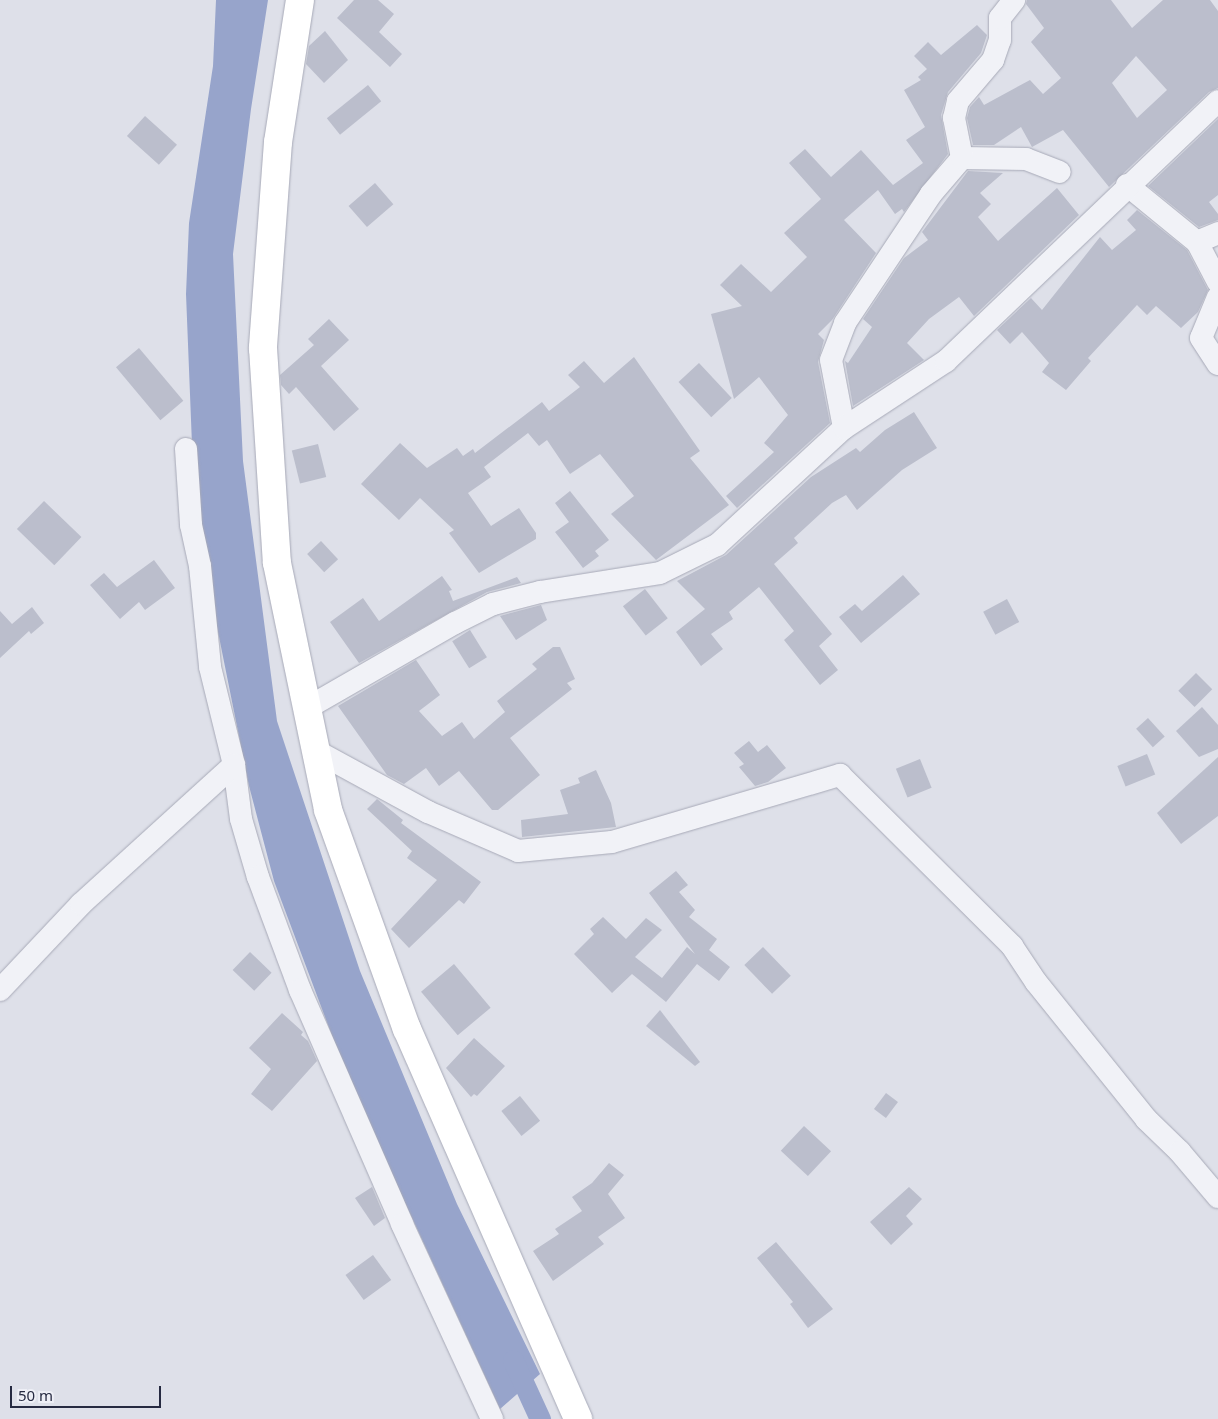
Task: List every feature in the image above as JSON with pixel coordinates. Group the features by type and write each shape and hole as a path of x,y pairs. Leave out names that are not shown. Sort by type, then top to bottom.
{"main road":[{"path":"300,0 278,142 263,348 277,563 328,810 407,1029 578,1419"}],"street":[{"path":"962,158 954,118 958,101 993,60 1000,40 1000,18 1014,0"},
{"path":"308,708 455,623 493,604 540,592 604,584 660,573 717,545 844,428 946,361 1040,275 1127,185 1218,101"},
{"path":"844,428 830,360 845,323 931,194 962,158"},
{"path":"962,158 1026,159 1060,172"},
{"path":"1127,185 1197,242 1218,282"},
{"path":"1197,242 1218,232"},
{"path":"1218,297 1201,338 1218,364"},
{"path":"186,448 191,525 200,566 210,667 234,765 243,827 300,990 402,1224 492,1419"},
{"path":"316,751 428,812 518,851 612,842 840,775 1012,946 1036,982 1146,1119 1180,1152 1218,1197"},
{"path":"0,990 81,904 234,765"}],"water":[{"path":"216,0 268,0 251,109 233,254 243,461 277,721 360,971 457,1204 540,1374 500,1409 349,1081 274,881 249,786 213,607 193,470 186,294 189,223 213,66"}],"building":[{"path":"354,0 378,0 394,14 379,32 402,54 390,67 337,18"},
{"path":"1027,0 1111,0 1132,28 1163,0 1210,0 1218,11 1218,88 1209,92 1109,187 1063,130 1032,147 1021,127 994,145 973,145 967,118 970,107 979,97 984,105 1030,80 1043,94 1061,78 1031,42 1044,28 1026,4","holes":["1136,56 1167,90 1137,118 1112,83"]},
{"path":"977,25 987,35 981,53 948,92 941,115 948,154 904,212 902,209 895,214 878,190 844,220 876,253 832,320 818,334 824,340 818,362 830,423 737,508 726,496 774,452 764,443 788,415 759,377 734,399 711,314 742,306 720,285 741,264 771,292 807,257 784,233 821,199 789,163 805,149 831,177 861,150 893,185 923,163 906,140 925,127 904,90 921,80 918,77 927,69 914,56 928,42 941,55"},
{"path":"325,31 348,60 324,83 306,64 309,46"},
{"path":"368,85 381,101 340,135 327,118"},
{"path":"145,116 177,145 159,165 127,136"},
{"path":"1218,119 1218,195 1209,202 1218,214 1218,220 1199,227 1148,186"},
{"path":"968,171 1003,173 980,193 991,204 978,217 998,241 1057,188 1079,215 974,316 959,297 929,319 907,343 924,360 853,406 845,361 848,363 872,327 863,319 904,258 928,240 922,232"},
{"path":"375,183 393,204 367,227 349,206"},
{"path":"1137,210 1187,250 1208,290 1198,312 1181,328 1156,306 1147,315 1137,305 1088,358 1091,361 1066,390 1042,372 1049,363 1022,332 1010,344 997,330 1031,298 1042,310 1100,237 1112,250 1136,230 1127,220"},
{"path":"329,319 349,340 321,366 359,409 334,431 296,387 289,394 281,385 280,375 314,345 308,339"},
{"path":"139,348 183,401 160,420 116,367"},
{"path":"634,357 700,451 690,458 729,505 656,560 611,514 634,496 600,454 570,474 547,440 539,446 528,433 484,467 491,477 468,493 491,526 519,508 536,533 536,539 479,573 449,533 454,530 420,498 399,520 361,484 400,443 427,468 457,448 463,456 473,449 475,453 542,402 549,411 580,387 568,375 584,361 604,383"},
{"path":"699,363 732,398 711,417 679,382"},
{"path":"914,412 937,448 902,470 857,510 846,495 832,503 794,538 798,543 774,564 832,634 819,646 838,670 820,685 784,640 794,631 759,587 729,612 733,619 711,634 723,649 701,666 676,632 705,609 677,581 726,555 811,477 856,448 860,452 885,430"},
{"path":"318,444 326,477 300,484 292,451"},
{"path":"570,491 609,540 595,551 599,556 583,568 555,532 569,522 555,503"},
{"path":"44,501 81,537 54,565 17,529"},
{"path":"321,541 338,559 324,572 307,554"},
{"path":"154,560 175,588 145,610 139,602 120,619 90,585 104,573 117,587"},
{"path":"903,575 920,594 861,643 839,617 855,604 862,611"},
{"path":"442,576 452,590 449,591 453,601 517,577 521,583 487,592 359,663 330,622 363,598 379,621"},
{"path":"645,589 668,618 646,635 623,606"},
{"path":"1007,599 1019,622 995,635 983,612"},
{"path":"541,605 547,620 516,640 500,616"},
{"path":"32,607 44,623 31,634 29,631 0,658 0,611 12,624"},
{"path":"470,630 487,657 469,668 452,641"},
{"path":"553,647 560,647 575,679 567,683 572,689 510,738 540,775 498,810 492,810 459,771 439,786 426,768 404,784 387,775 338,706 416,660 440,695 419,711 442,736 462,722 474,739 505,712 497,701 537,669 532,664"},
{"path":"1196,673 1212,689 1195,707 1178,691"},
{"path":"1202,707 1218,725 1218,749 1199,757 1176,731"},
{"path":"1148,718 1165,737 1153,747 1136,729"},
{"path":"749,741 758,752 767,745 786,768 768,782 755,786 739,767 744,764 734,753"},
{"path":"1147,754 1155,774 1126,786 1117,766"},
{"path":"1218,757 1218,816 1181,844 1157,813"},
{"path":"920,759 932,788 908,797 896,769"},
{"path":"596,770 611,803 616,827 522,837 521,820 568,814 560,790 580,783 578,778"},
{"path":"377,799 403,820 401,823 481,882 464,904 459,900 409,948 391,929 437,880 407,858 412,851 367,809"},
{"path":"676,871 688,885 679,892 695,910 689,917 717,939 709,950 730,967 719,981 697,964 666,1002 632,974 612,993 574,954 594,934 590,929 603,917 626,939 646,918 662,930 635,957 662,978 687,947 695,954 649,893"},
{"path":"763,947 791,976 772,994 744,965"},
{"path":"250,952 272,973 254,991 233,970"},
{"path":"454,964 491,1008 458,1035 421,992"},
{"path":"660,1010 700,1062 695,1066 646,1026"},
{"path":"282,1013 303,1032 301,1035 308,1041 317,1061 272,1111 251,1094 271,1069 249,1048"},
{"path":"474,1038 505,1066 477,1096 474,1094 471,1097 446,1068"},
{"path":"886,1093 898,1102 886,1118 874,1109"},
{"path":"520,1096 540,1121 521,1136 501,1111"},
{"path":"804,1126 831,1151 808,1176 781,1151"},
{"path":"609,1163 624,1175 608,1194 625,1218 598,1237 604,1244 553,1281 533,1251 559,1234 555,1229 582,1211 572,1197 592,1183"},
{"path":"372,1187 385,1218 374,1226 355,1198"},
{"path":"909,1187 922,1199 906,1216 913,1224 891,1245 870,1222"},
{"path":"776,1242 833,1309 808,1328 790,1304 793,1302 757,1258"},
{"path":"373,1255 391,1280 364,1300 345,1275"}],"waterway":[{"path":"513,1360 540,1419"}]}
